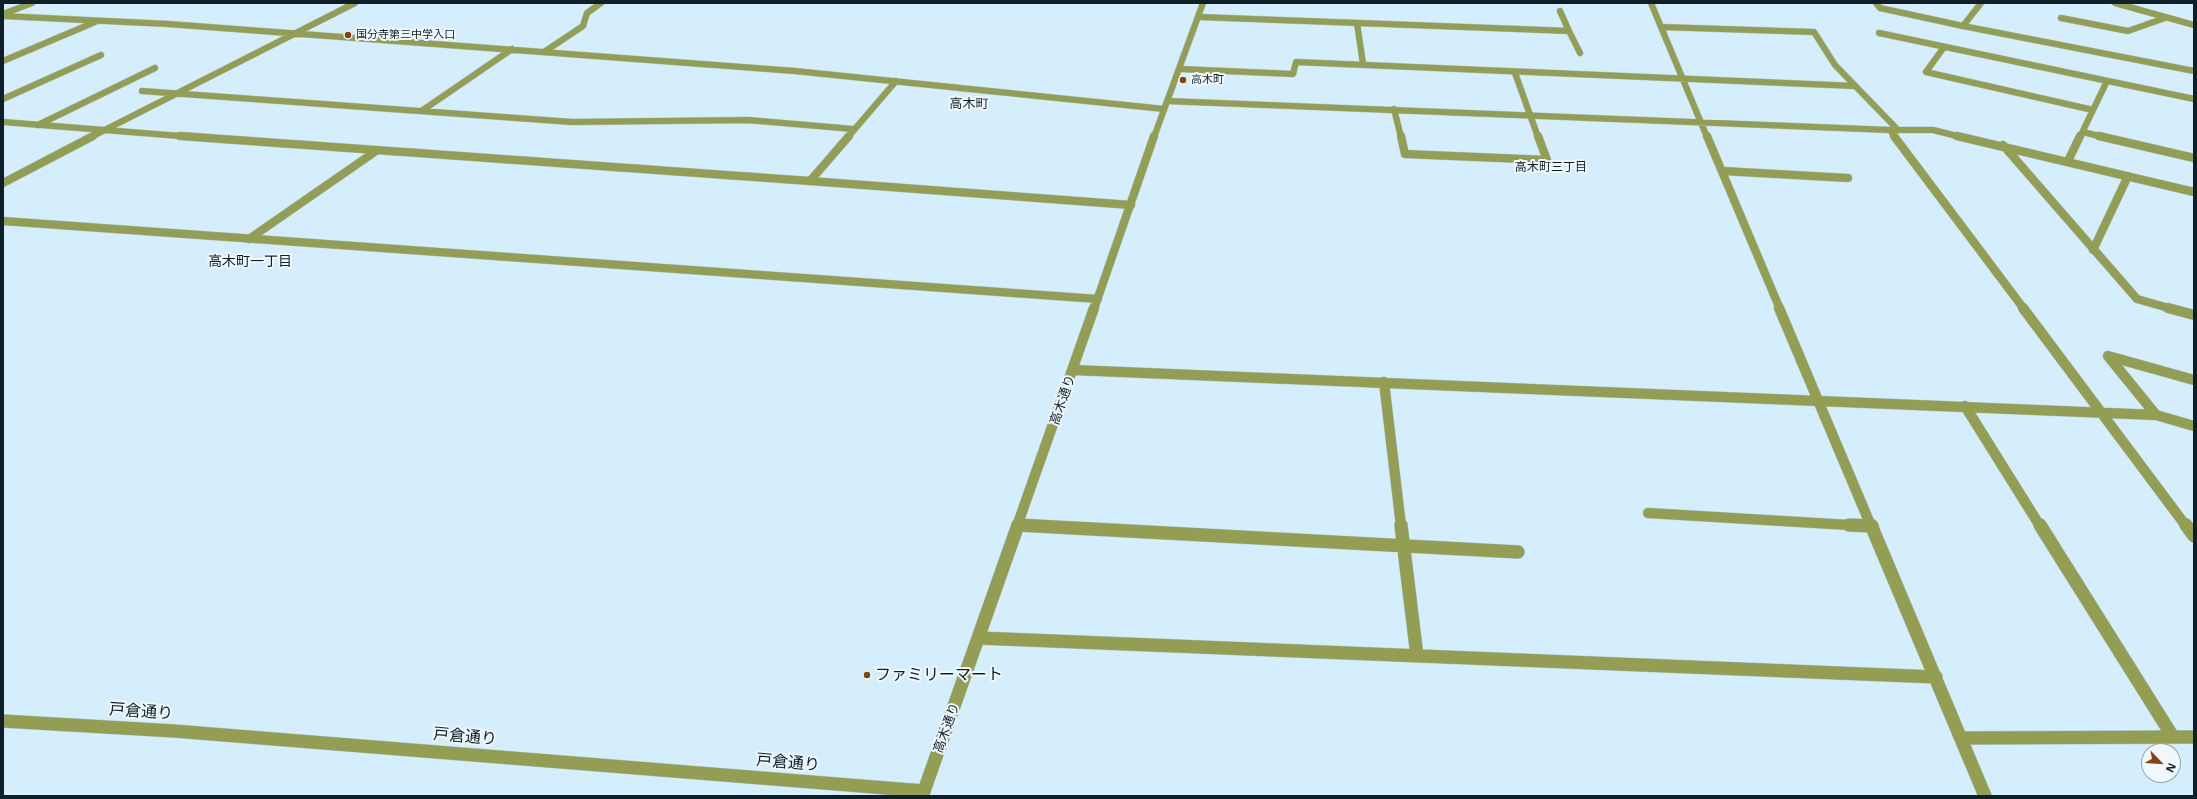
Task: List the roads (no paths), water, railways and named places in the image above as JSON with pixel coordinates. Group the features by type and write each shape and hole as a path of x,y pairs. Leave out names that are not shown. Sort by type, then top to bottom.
{"street":[{"path":"3,15 32,3"},
{"path":"3,183 175,93 355,3"},
{"path":"544,52 583,26 587,13 601,3"},
{"name":"高木通り","path":"922,794 979,638 1165,105 1180,69 1203,3"},
{"path":"1651,3 1986,796"},
{"path":"1876,3 1880,8 1962,26 2194,71"},
{"path":"1962,26 1981,3"},
{"path":"2115,3 2194,25"},
{"path":"1560,11 1580,53"},
{"path":"3,15 98,20 795,71 1165,105 1394,109 1702,123 1933,130 2194,192"},
{"path":"1199,17 1569,31"},
{"path":"2061,18 2128,31 2165,18"},
{"path":"3,61 98,20"},
{"path":"1357,23 1363,64"},
{"path":"1661,27 1814,32 1835,65 1894,130 2194,536"},
{"path":"1879,33 2194,99"},
{"path":"1944,47 1926,72 2093,110"},
{"path":"423,110 512,50"},
{"path":"3,99 101,54"},
{"path":"14,56 26,57"},
{"path":"1180,69 1293,74 1296,62 1855,86"},
{"path":"38,125 156,68"},
{"path":"1394,109 1405,154 1547,160 1529,115 1515,72"},
{"path":"810,181 896,81"},
{"path":"2068,161 2107,81"},
{"path":"142,91 423,110 572,122 748,120 854,129"},
{"path":"3,122 376,151 1131,205"},
{"path":"2083,132 2194,158"},
{"path":"2003,146 2137,299 2194,315"},
{"path":"249,239 376,151"},
{"path":"1723,171 1848,178"},
{"path":"2093,250 2128,176"},
{"path":"3,221 1098,299"},
{"path":"2156,415 2108,356 2194,380"},
{"path":"1073,370 2101,412 2156,415 2194,426"},
{"path":"1384,382 1417,656"},
{"path":"1965,406 2173,737"},
{"path":"1648,513 1872,526"},
{"path":"1018,525 1518,552"},
{"path":"979,638 1936,677"},
{"name":"戸倉通り","path":"3,721 182,732 922,794"},
{"path":"1961,738 2194,737"}],"place":[{"name":"国分寺第三中学入口","path":"348,35"},
{"name":"高木町","path":"1183,80"},
{"name":"ファミリーマート","path":"867,675"}],"district":[{"name":"高木町","path":"969,104"},
{"name":"高木町三丁目","path":"1551,168"},
{"name":"高木町一丁目","path":"250,262"}]}
